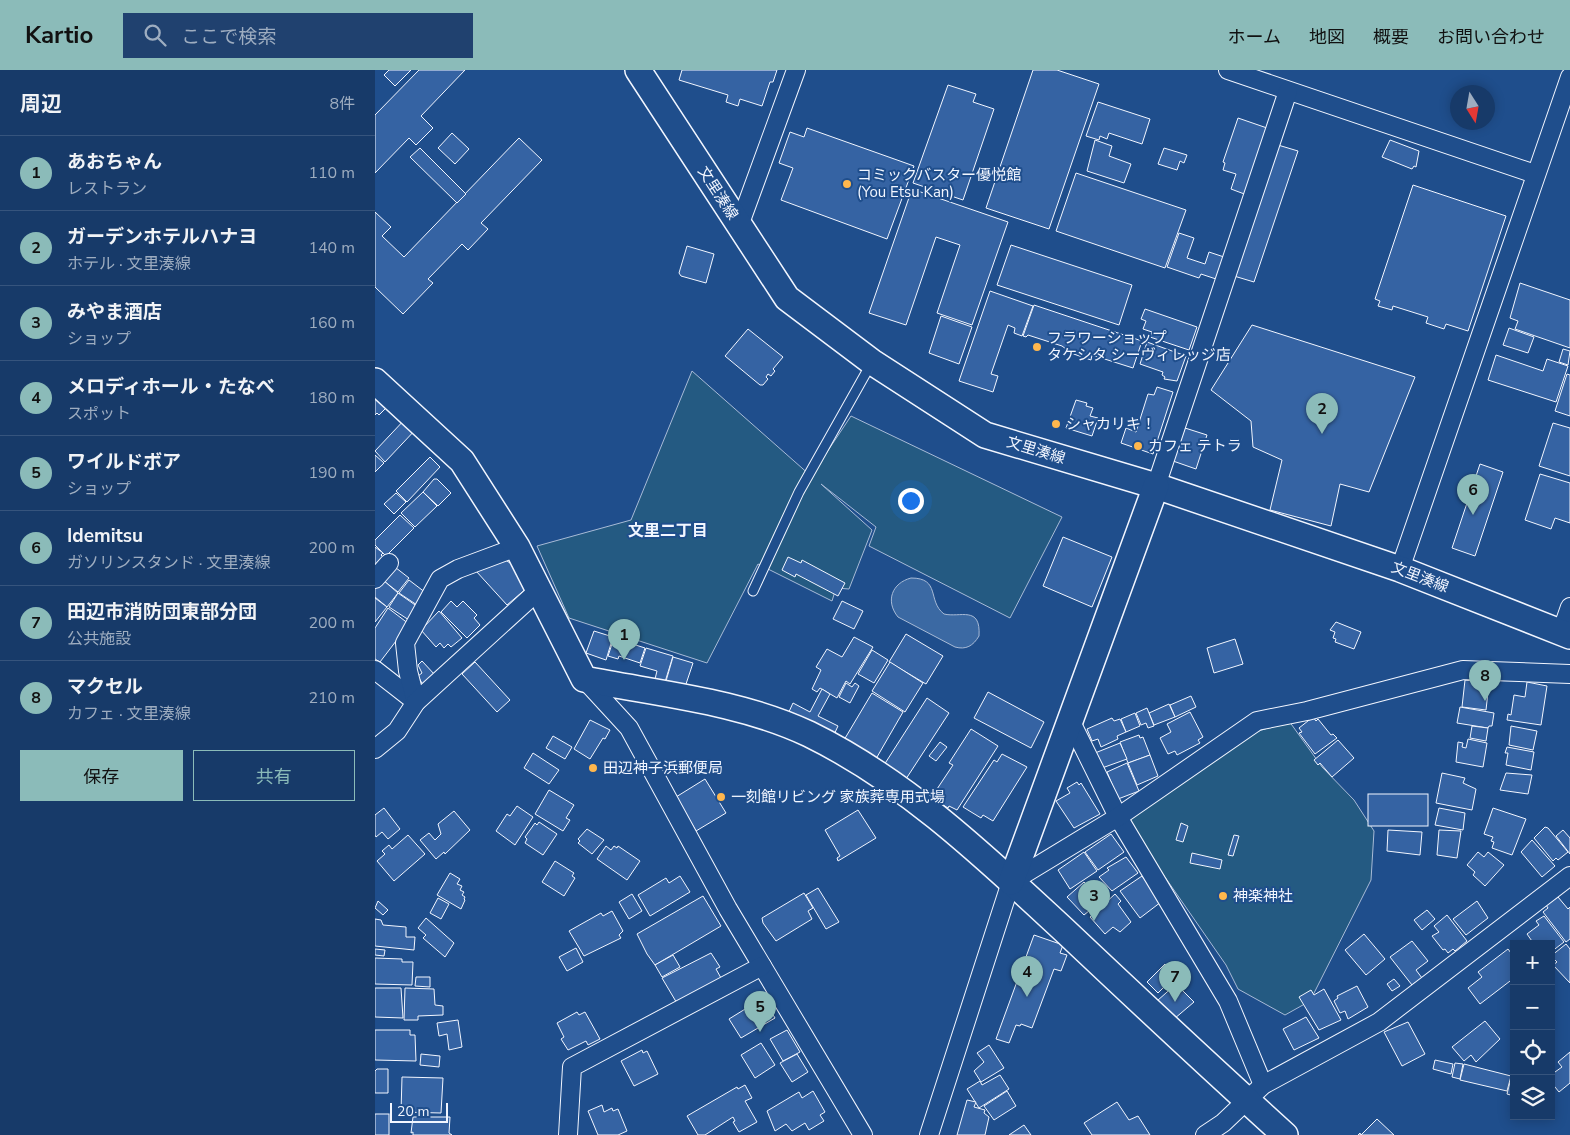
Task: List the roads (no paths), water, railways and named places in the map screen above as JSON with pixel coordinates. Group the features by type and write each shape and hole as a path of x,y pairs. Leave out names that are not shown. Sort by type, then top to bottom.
{"street":[{"name":"文里湊線","path":"638,70 787,298 872,362 985,435 1156,486 1399,569 1566,634"},
{"path":"739,226 796,70"},
{"path":"1228,70 1535,174"},
{"path":"1399,569 1570,77"},
{"path":"929,1135 1011,882 1156,486 1288,91"},
{"path":"375,381 462,461 517,547 540,588 584,679 629,728 728,909 863,1135"},
{"path":"416,702 408,671 405,643 440,580 458,570 517,547"},
{"path":"375,579 389,563"},
{"path":"375,749 397,731 416,702 540,588"},
{"path":"1566,634 1570,607"},
{"path":"375,670 416,702"},
{"path":"1011,882 1117,817 1257,721 1307,711 1463,670 1570,674"},
{"path":"584,679 748,710 808,734 865,765 916,799 1254,1092 1285,1135"},
{"path":"1070,720 1117,817 1228,1001 1254,1092"},
{"path":"1205,1135 1223,1123 1254,1092 1379,1022 1570,876"},
{"path":"568,1135 572,1066 762,966"}],"lane":[{"path":"753,591 799,492 872,362"}],"place":[{"name":"コミックバスター優悦館 (You Etsu Kan)","path":"847,184"},
{"name":"フラワーショップ タケシタ シーヴィレッジ店","path":"1037,347"},
{"name":"シャカリキ！","path":"1056,424"},
{"name":"ガーデンホテルハナヨ","path":"1322,434"},
{"name":"カフェ テトラ","path":"1138,446"},
{"name":"Idemitsu","path":"1473,515"},
{"name":"あおちゃん","path":"624,660"},
{"name":"マクセル","path":"1485,701"},
{"name":"田辺神子浜郵便局","path":"593,768"},
{"name":"一刻館リビング 家族葬専用式場","path":"721,797"},
{"name":"神楽神社","path":"1223,896"},
{"name":"みやま酒店","path":"1094,921"},
{"name":"メロディホール・たなべ","path":"1027,997"},
{"name":"田辺市消防団東部分団","path":"1175,1002"},
{"name":"ワイルドボア","path":"760,1032"}],"district":[{"name":"文里二丁目","path":"668,530"}]}
